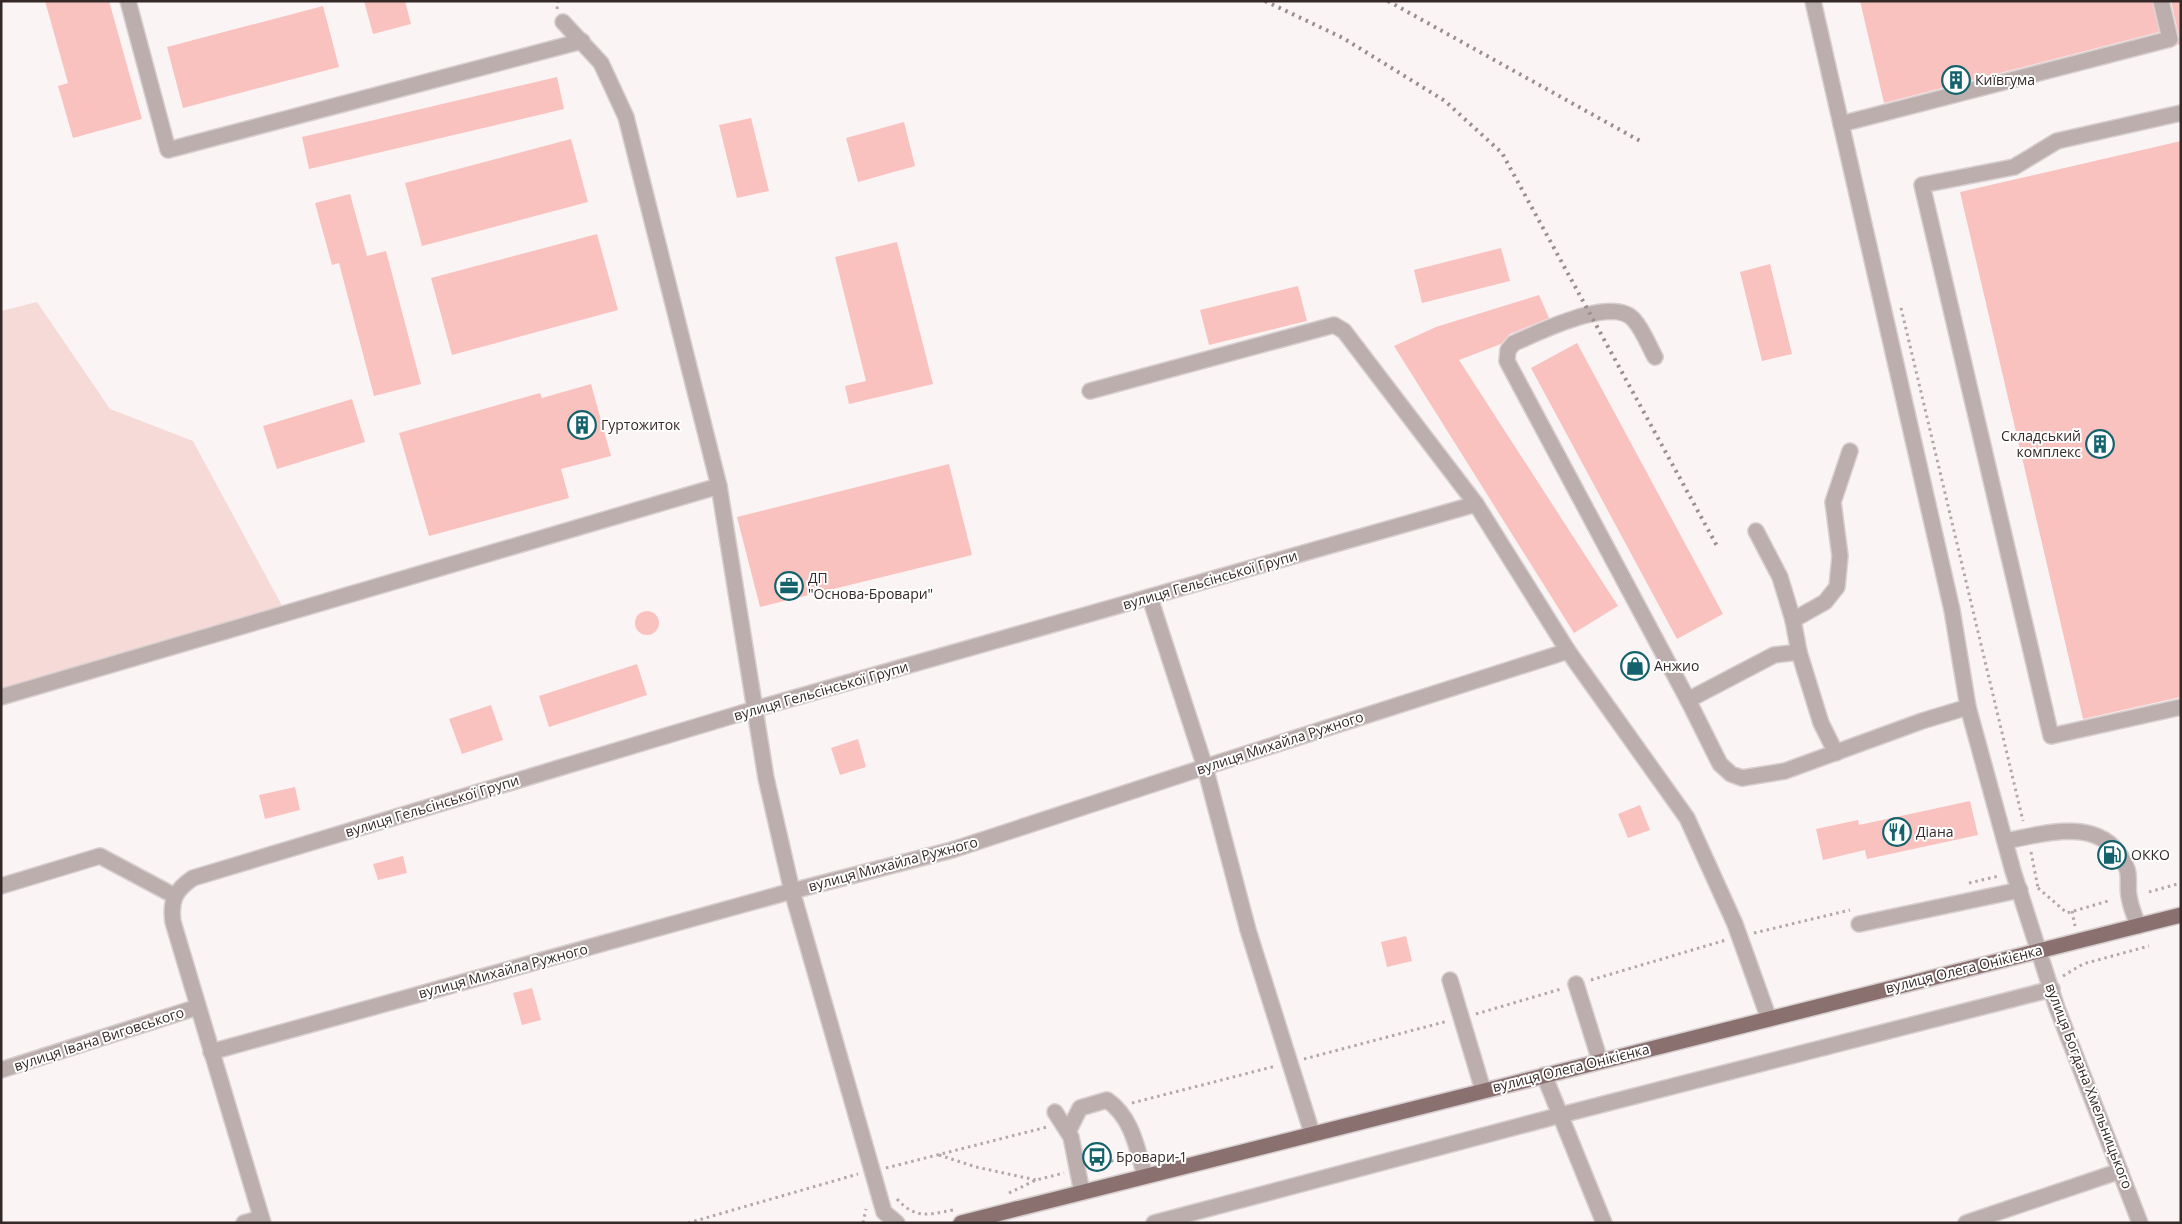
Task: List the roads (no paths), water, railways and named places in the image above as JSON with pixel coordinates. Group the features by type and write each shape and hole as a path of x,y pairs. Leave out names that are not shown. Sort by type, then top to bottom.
{"main road":[{"name":"вулиця Олега Онікієнка","path":"960,1216 1082,1192 1544,1074 2181,915"}],"street":[{"path":"128,1 168,150 582,41"},
{"name":"вулиця Богдана Хмельницького","path":"1814,1 1952,610 1968,707 2005,841 2057,1008 2140,1223"},
{"path":"1841,124 2170,39 2161,1"},
{"path":"562,22 601,63 626,117 719,486 766,778 792,891 884,1212 896,1223"},
{"path":"2181,113 2056,140 2014,167 1922,185 2051,736 2181,706"},
{"path":"1655,357 1635,320 1619,310 1610,310 1580,316 1514,343 1508,350 1507,361 1688,700 1720,764 1731,774 1742,778 1760,777 1836,754 1922,721 1968,707"},
{"path":"1090,391 1334,325 1344,331 1476,504 1568,651 1687,818 1739,936 1769,1019"},
{"path":"1793,620 1825,602 1836,587 1840,556 1833,502 1850,451"},
{"path":"1,697 719,486"},
{"name":"вулиця Гельсінської Групи","path":"173,895 182,885 193,878 755,710 1476,504"},
{"path":"1756,531 1780,577 1793,620 1799,652 1821,723 1836,754"},
{"path":"1150,598 1205,767 1248,930 1312,1133"},
{"name":"вулиця Михайла Ружного","path":"212,1052 792,891 952,850 1568,651"},
{"path":"1688,700 1774,655 1799,652"},
{"path":"2005,841 2066,831 2088,832 2106,841 2118,851 2128,871 2129,896 2138,926"},
{"path":"1,886 100,856 173,895 171,909 173,922 262,1221 244,1223"},
{"path":"1860,924 2021,890"},
{"path":"1450,980 1483,1090"},
{"path":"1576,984 1600,1060"},
{"path":"1154,1223 2052,990"},
{"name":"вулиця Івана Виговського","path":"1,1070 198,1007"},
{"path":"1544,1074 1604,1223"},
{"path":"1082,1192 1078,1169 1062,1122 1080,1108 1107,1100 1118,1107 1131,1128 1145,1176"},
{"path":"1966,1223 2120,1171"}],"railway":[{"path":"1265,1 1343,38 1445,101 1502,153 1717,546"},
{"path":"1388,1 1642,142"}],"place":[{"name":"Київгума","path":"1956,80"},
{"name":"Гуртожиток","path":"582,425"},
{"name":"Складський комплекс","path":"2100,444"},
{"name":"ДП \"Основа-Бровари\"","path":"789,586"},
{"name":"Анжио","path":"1635,666"},
{"name":"Діана","path":"1897,832"},
{"name":"ОККО","path":"2112,855"},
{"name":"Бровари-1","path":"1097,1157"}]}
